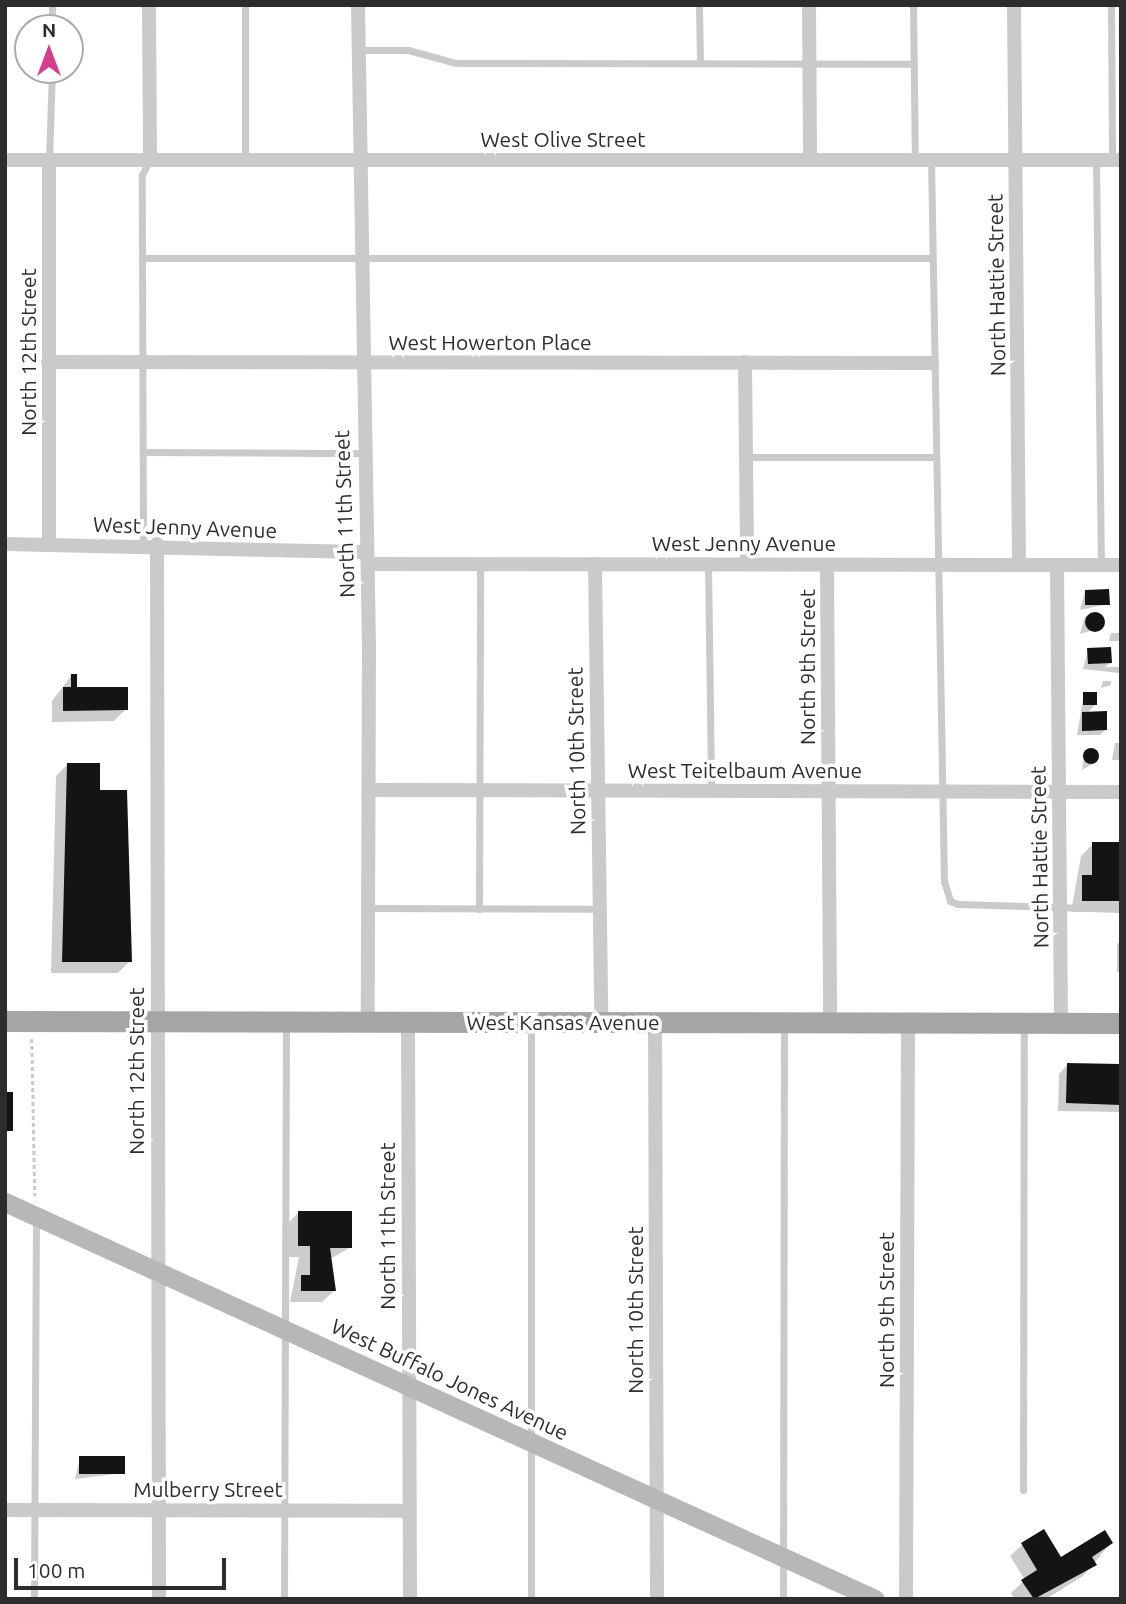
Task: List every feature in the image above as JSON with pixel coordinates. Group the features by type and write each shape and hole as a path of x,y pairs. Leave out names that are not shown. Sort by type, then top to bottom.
{"main road":[{"name":"West Kansas Avenue","path":"5,1021 1121,1023"},
{"name":"West Buffalo Jones Avenue","path":"5,1202 409,1383 530,1442 874,1599"}],"street":[{"path":"149,5 149,160"},
{"name":"North 11th Street","path":"358,5 362,453 369,790 368,1021"},
{"path":"809,5 810,159"},
{"name":"North Hattie Street","path":"1014,5 1019,565"},
{"name":"West Olive Street","path":"5,160 1116,160"},
{"name":"North 12th Street","path":"49,160 49,544"},
{"name":"West Howerton Place","path":"48,362 932,363"},
{"path":"745,362 747,564"},
{"name":"West Jenny Avenue","path":"5,544 150,544 480,564 1121,565"},
{"name":"North 12th Street","path":"150,544 157,1021 159,1599"},
{"name":"North 10th Street","path":"595,564 601,1022"},
{"name":"North 9th Street","path":"827,565 830,1021"},
{"name":"North Hattie Street","path":"1056,565 1061,1023"},
{"name":"West Teitelbaum Avenue","path":"369,790 1121,792"},
{"name":"North 11th Street","path":"408,1021 410,1599"},
{"name":"North 10th Street","path":"655,1022 657,1599"},
{"name":"North 9th Street","path":"906,1599 908,1022"},
{"name":"Mulberry Street","path":"5,1510 410,1511"}],"lane":[{"path":"245,5 245,160"},
{"path":"699,5 700,63"},
{"path":"914,5 915,160"},
{"path":"1111,5 1116,160"},
{"path":"358,50 408,50 456,63 914,64"},
{"path":"49,160 52,84"},
{"path":"149,160 142,175 143,452 150,544"},
{"path":"931,160 933,457 944,791 944,881 950,901 1121,909"},
{"path":"1096,160 1101,565"},
{"path":"143,258 932,258"},
{"path":"143,452 362,453"},
{"path":"745,457 933,457"},
{"path":"479,909 480,564"},
{"path":"708,564 711,790"},
{"path":"369,908 599,909"},
{"path":"783,1599 784,1021"},
{"path":"284,1599 286,1022"},
{"path":"531,1022 531,1599"},
{"path":"1023,1490 1024,1023"},
{"path":"34,1599 36,1216"}],"path":[{"path":"31,1021 36,1216"}],"building":[{"path":"1109,589 1110,605 1085,605 1085,590"},
{"path":"1095,612 1102,615 1105,622 1102,629 1095,632 1088,629 1085,622 1088,615"},
{"path":"1111,647 1112,663 1088,664 1087,648"},
{"path":"71,674 77,674 77,687 128,687 128,710 63,711 63,687 71,687"},
{"path":"1083,692 1097,692 1097,705 1083,705"},
{"path":"1107,711 1107,730 1082,731 1082,712"},
{"path":"1088,748 1094,748 1099,756 1097,762 1088,764 1083,759 1083,753"},
{"path":"67,763 100,763 100,790 127,790 132,962 62,962"},
{"path":"1092,842 1121,842 1121,901 1082,901 1082,875 1092,875"},
{"path":"1067,1063 1121,1064 1121,1105 1066,1103"},
{"path":"5,1092 13,1092 13,1131 5,1131"},
{"path":"298,1211 352,1211 352,1248 330,1248 336,1291 301,1291 301,1275 310,1275 310,1246 298,1246"},
{"path":"79,1456 125,1456 125,1474 79,1474"},
{"path":"1044,1529 1061,1557 1105,1530 1113,1543 1092,1557 1097,1565 1034,1599 1021,1580 1037,1570 1021,1543"}]}
